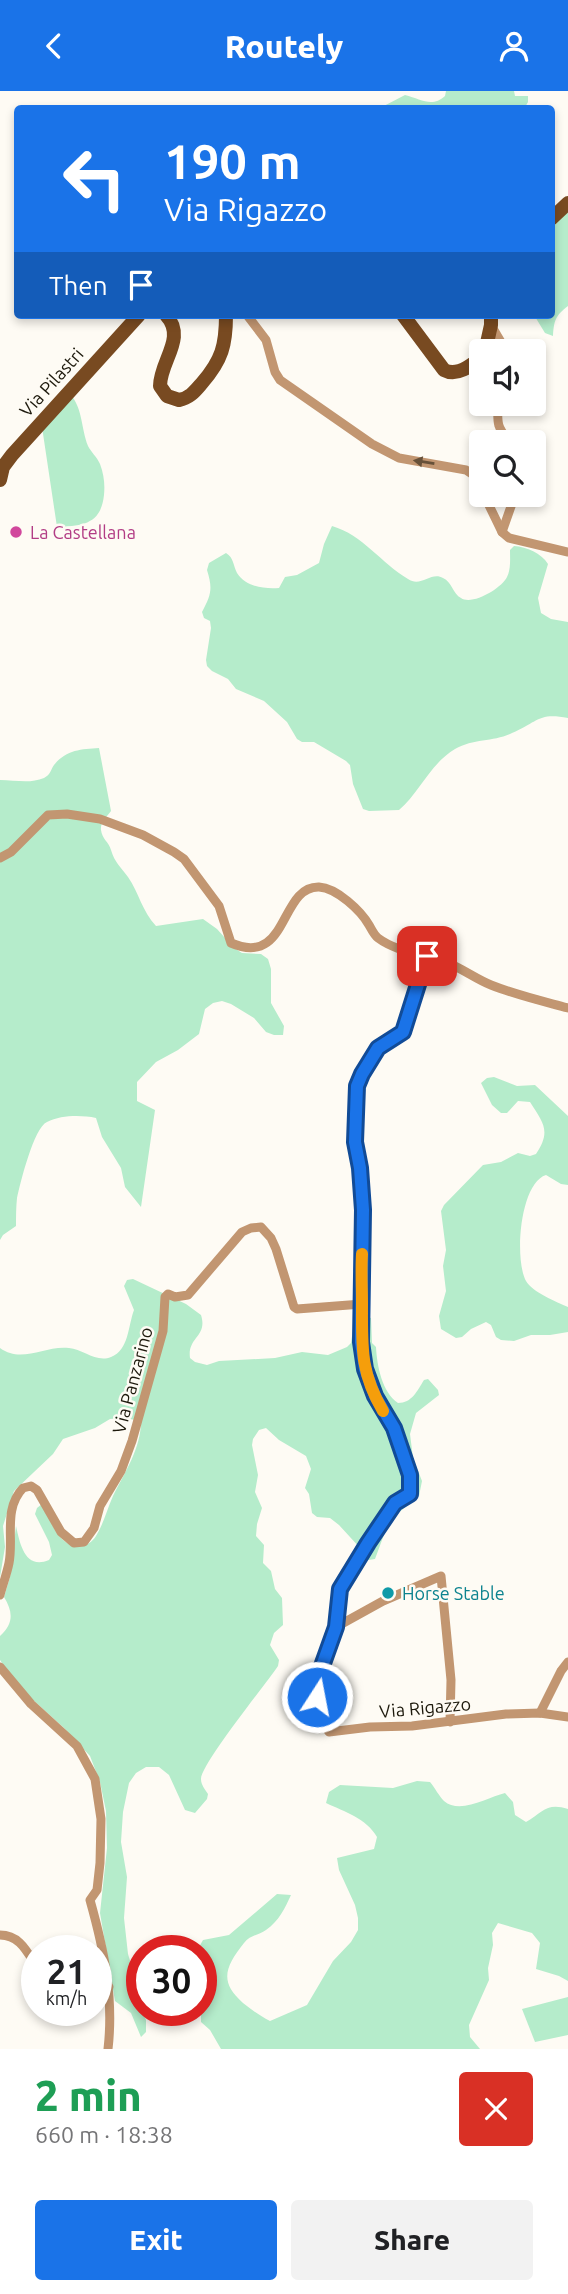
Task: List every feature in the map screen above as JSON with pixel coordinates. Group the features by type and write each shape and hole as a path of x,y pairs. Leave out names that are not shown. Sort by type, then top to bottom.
{"main road":[{"path":"555,215 568,203"},
{"name":"Via Pilastri","path":"0,480 3,467 12,454 135,319"},
{"path":"169,319 175,335 160,386 167,397 179,400 191,395 218,362 224,348 226,319"},
{"path":"406,319 448,373 458,372 469,366"},
{"path":"487,339 491,320"}],"street":[{"path":"250,319 266,340 280,380 372,444 399,458 469,472"},
{"path":"491,320 500,339"},
{"path":"490,507 502,532 509,538 568,552"},
{"path":"502,532 511,507"},
{"path":"0,858 11,852 48,815 67,814 100,819 143,835 184,859 219,907 231,943 254,947 266,943 277,935 294,901 311,889 319,887 340,896 360,912 375,936 380,939 408,951 449,963 490,985 568,1008"},
{"name":"Via Rigazzo","path":"427,956 403,1032 378,1048 357,1086 355,1142 363,1210 361,1342 365,1369 375,1396 394,1428 410,1475 410,1494 395,1503 340,1589 336,1627 317,1680 317,1714 329,1732 370,1727 395,1728 506,1714 540,1713 568,1717"},
{"name":"Via Panzarino","path":"0,1595 10,1561 9,1523 23,1488 32,1486 37,1490 61,1532 74,1543 84,1542 94,1528 100,1506 121,1471 132,1441 163,1331 165,1297 168,1294 175,1297 188,1295 242,1232 261,1227 271,1237 294,1307 298,1309 362,1304"},
{"path":"336,1627 383,1601 441,1576 451,1680 450,1722"},
{"path":"540,1713 568,1662"},
{"path":"0,1667 31,1704 76,1746 95,1779 101,1819 100,1863 97,1890 90,1900 98,1935"},
{"path":"0,1935 13,1937 21,1944"},
{"path":"108,2049 110,2026"}],"green space":[{"path":"446,91 514,91 515,96 528,96 528,102 526,105 386,105 405,95 431,102 445,96"},
{"path":"568,211 568,306 556,319 553,336 545,333 536,319 555,319 555,225"},
{"path":"71,395 80,413 88,446 99,461 104,479 104,495 95,518 75,526 57,527 42,427"},
{"path":"332,526 353,536 408,579 417,582 439,576 446,580 458,596 466,600 486,595 504,581 509,571 510,550 514,546 529,549 542,557 548,564 538,598 541,613 551,619 568,622 568,718 544,717 505,736 477,741 455,749 439,762 399,810 363,809 353,784 350,765 346,761 314,742 297,739 287,722 264,701 236,689 228,679 212,671 206,660 211,628 210,621 204,618 202,612 210,592 207,570 209,563 226,553 232,559 237,573 245,581 261,587 279,588 285,577 297,575 319,563"},
{"path":"99,748 111,811 101,827 102,833 147,914 156,926 203,919 242,953 261,954 268,959 271,969 271,1003 284,1026 283,1035 266,1032 254,1018 231,1004 222,1001 213,1003 205,1009 199,1034 156,1062 137,1082 137,1101 155,1110 141,1207 125,1187 121,1168 102,1137 96,1118 71,1116 47,1122 37,1134 24,1169 17,1198 16,1226 0,1240 0,780 39,780 48,775 54,765 69,753"},
{"path":"494,1077 517,1086 535,1085 568,1116 568,1185 546,1175 537,1181 525,1206 520,1256 522,1270 529,1285 568,1307 568,1332 531,1335 514,1341 496,1337 491,1325 486,1322 456,1338 441,1329 439,1316 446,1291 443,1266 446,1250 441,1211 444,1205 483,1165 501,1162 518,1153 530,1156 536,1154 543,1139 542,1122 530,1102 518,1101 507,1113 501,1113 492,1105 481,1083"},
{"path":"133,1279 186,1304 201,1315 202,1328 190,1351 190,1358 195,1362 207,1365 219,1361 275,1358 302,1352 328,1355 351,1343 354,1323 364,1316 371,1318 372,1343 376,1347 379,1370 384,1385 393,1398 398,1403 407,1401 414,1396 424,1380 428,1379 439,1395 416,1413 410,1434 413,1458 422,1481 419,1496 397,1514 385,1532 375,1559 362,1561 361,1549 339,1525 330,1518 317,1517 312,1513 309,1494 305,1488 311,1469 306,1456 279,1440 266,1428 259,1430 253,1439 258,1475 255,1492 262,1508 256,1536 264,1545 263,1563 271,1571 275,1589 282,1598 283,1625 274,1633 270,1645 279,1660 278,1666 211,1758 201,1779 208,1794 207,1799 195,1813 185,1810 169,1775 159,1767 146,1767 136,1773 129,1783 121,1842 127,1877 124,1918 126,2009 115,2001 112,1983 112,1935 104,1935 100,1913 107,1848 106,1811 100,1782 90,1756 10,1675 0,1660 0,1636 8,1627 11,1617 4,1597 10,1577 16,1526 25,1553 34,1561 49,1560 52,1555 49,1542 35,1514 42,1504 56,1531 66,1542 79,1546 91,1542 99,1531 132,1460 141,1421 110,1419 95,1428 63,1439 53,1454 14,1491 3,1526 5,1547 0,1577 0,1348 17,1354 69,1348 100,1358 117,1354 125,1343 134,1310 124,1286 127,1280"},
{"path":"417,1781 430,1782 444,1801 458,1806 474,1804 505,1793 513,1802 515,1815 526,1822 550,1807 568,1809 568,1981 536,1969 540,1943 532,1933 498,1923 492,1933 489,1980 469,2025 470,2037 480,2049 221,2049 206,2026 217,2026 217,1937 229,1935 277,1894 291,1895 275,1923 244,1943 229,1967 228,1981 230,1988 243,2003 270,2021 307,2005 333,1961 358,1930 355,1905 339,1870 337,1858 374,1849 377,1837 361,1820 326,1803 329,1792 340,1785 393,1788"},
{"path":"568,1997 568,2035 535,2042 522,2009"},
{"path":"136,2026 146,2026 146,2032 141,2037"}],"slow traffic":[{"path":"362,1254 361,1342 365,1369 383,1411"}],"place":[{"name":"La Castellana","path":"16,532"},
{"name":"Horse Stable","path":"388,1593"}],"route":[{"path":"317,1697 317,1680 336,1627 340,1589 395,1503 410,1494 410,1475 394,1428 375,1396 365,1369 361,1342 363,1210 355,1142 357,1086 378,1048 403,1032 427,956"}]}
